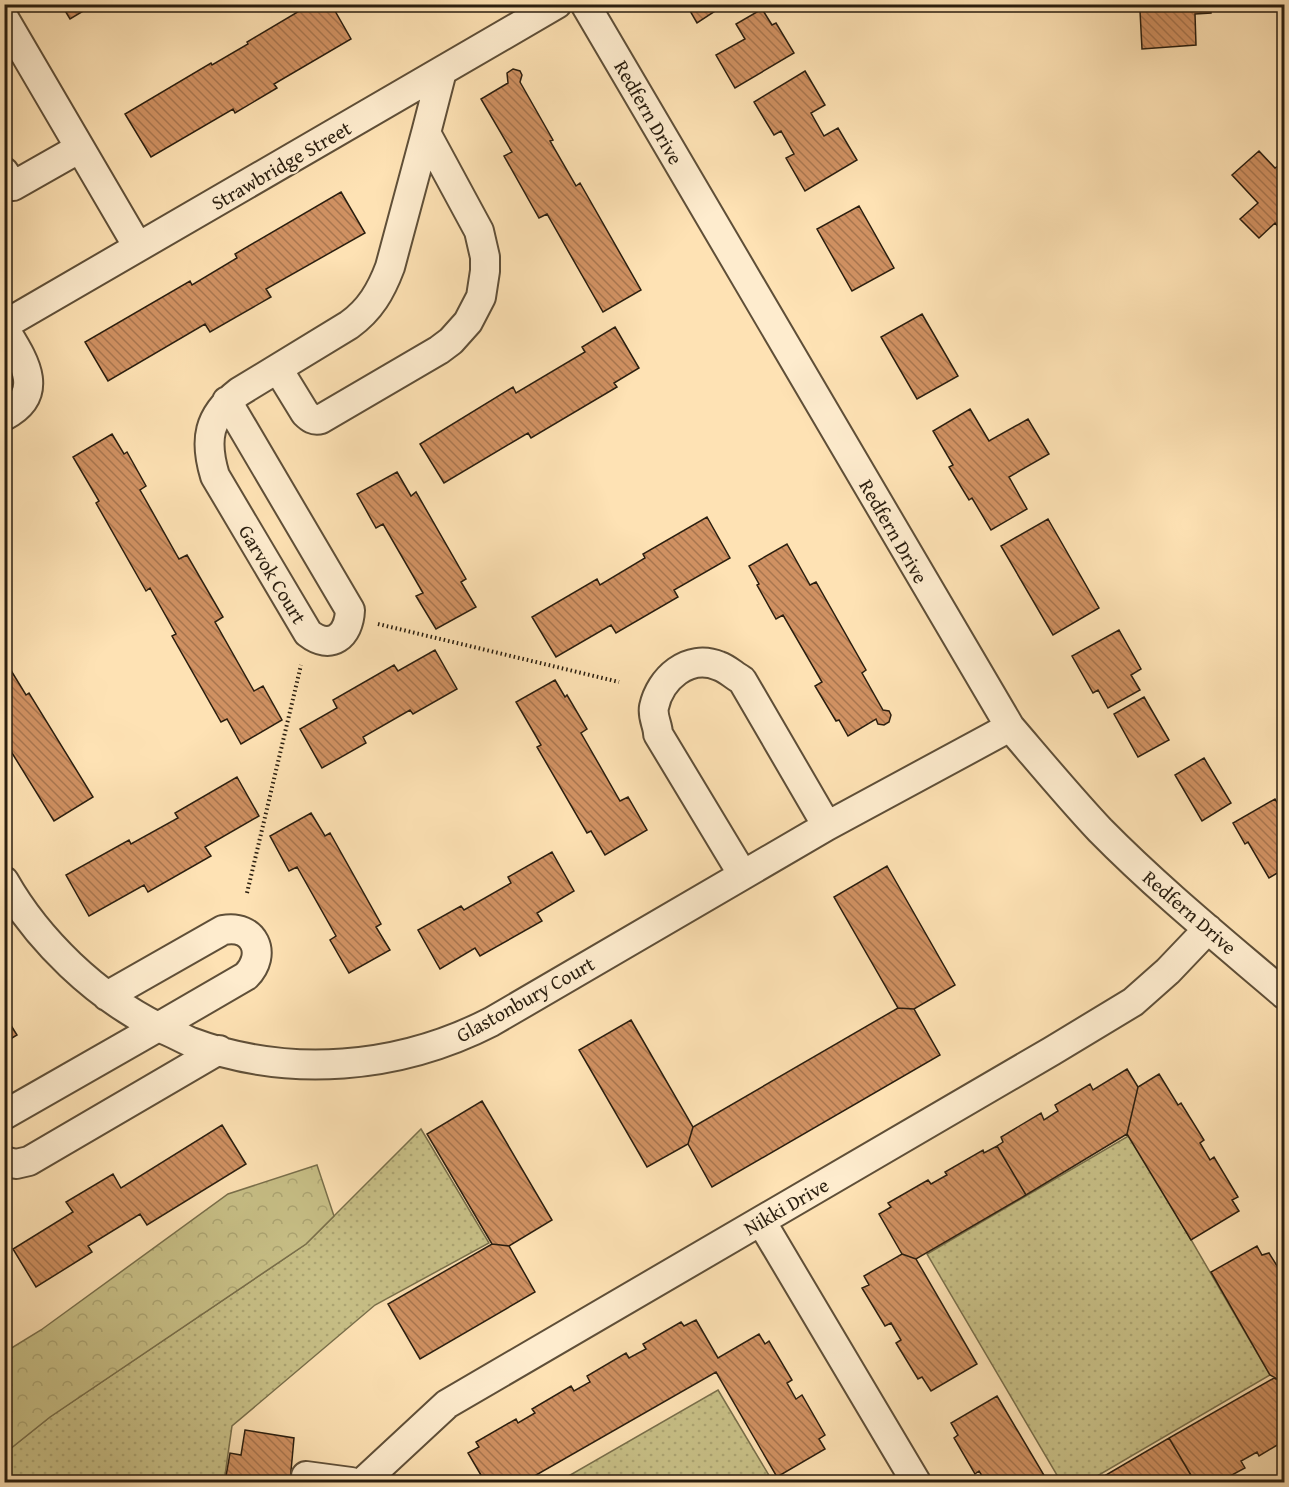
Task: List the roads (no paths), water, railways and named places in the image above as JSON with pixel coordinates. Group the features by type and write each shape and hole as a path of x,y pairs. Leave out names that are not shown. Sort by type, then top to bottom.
{"street":[{"name":"Strawbridge Street","path":"4,416 21,403 27,392 28,378 26,367 4,327 557,4"},
{"name":"Redfern Drive","path":"585,4 1010,727 1071,800 1101,831 1208,929 1284,994"},
{"path":"4,18 138,247"},
{"name":"Garvok Court","path":"227,401 350,610 349,622 339,637 324,641 317,640 308,633 215,476 209,459 208,440 215,418 227,401 238,392 356,321 383,288 442,71"},
{"path":"278,369 305,413 316,420 439,350 468,322 481,297 485,257 479,231 426,133"},
{"path":"4,172 13,186 80,148"},
{"path":"742,875 658,734 653,713 657,694 667,678 679,669 690,664 717,664 742,680 827,826"},
{"name":"Glastonbury Court","path":"4,881 24,913 54,948 107,996 158,1027 190,1041 252,1058 308,1065 381,1059 436,1046 491,1022 827,826 1010,727"},
{"name":"Nikki Drive","path":"363,1482 447,1404 1121,1010 1156,983 1208,929"},
{"path":"4,1115 246,976 251,971 257,957 255,946 248,933 242,930 223,930 107,996"},
{"path":"4,1161 16,1164 28,1161 219,1050"},
{"path":"761,1221 916,1482"},
{"path":"306,1476 351,1482"}]}
